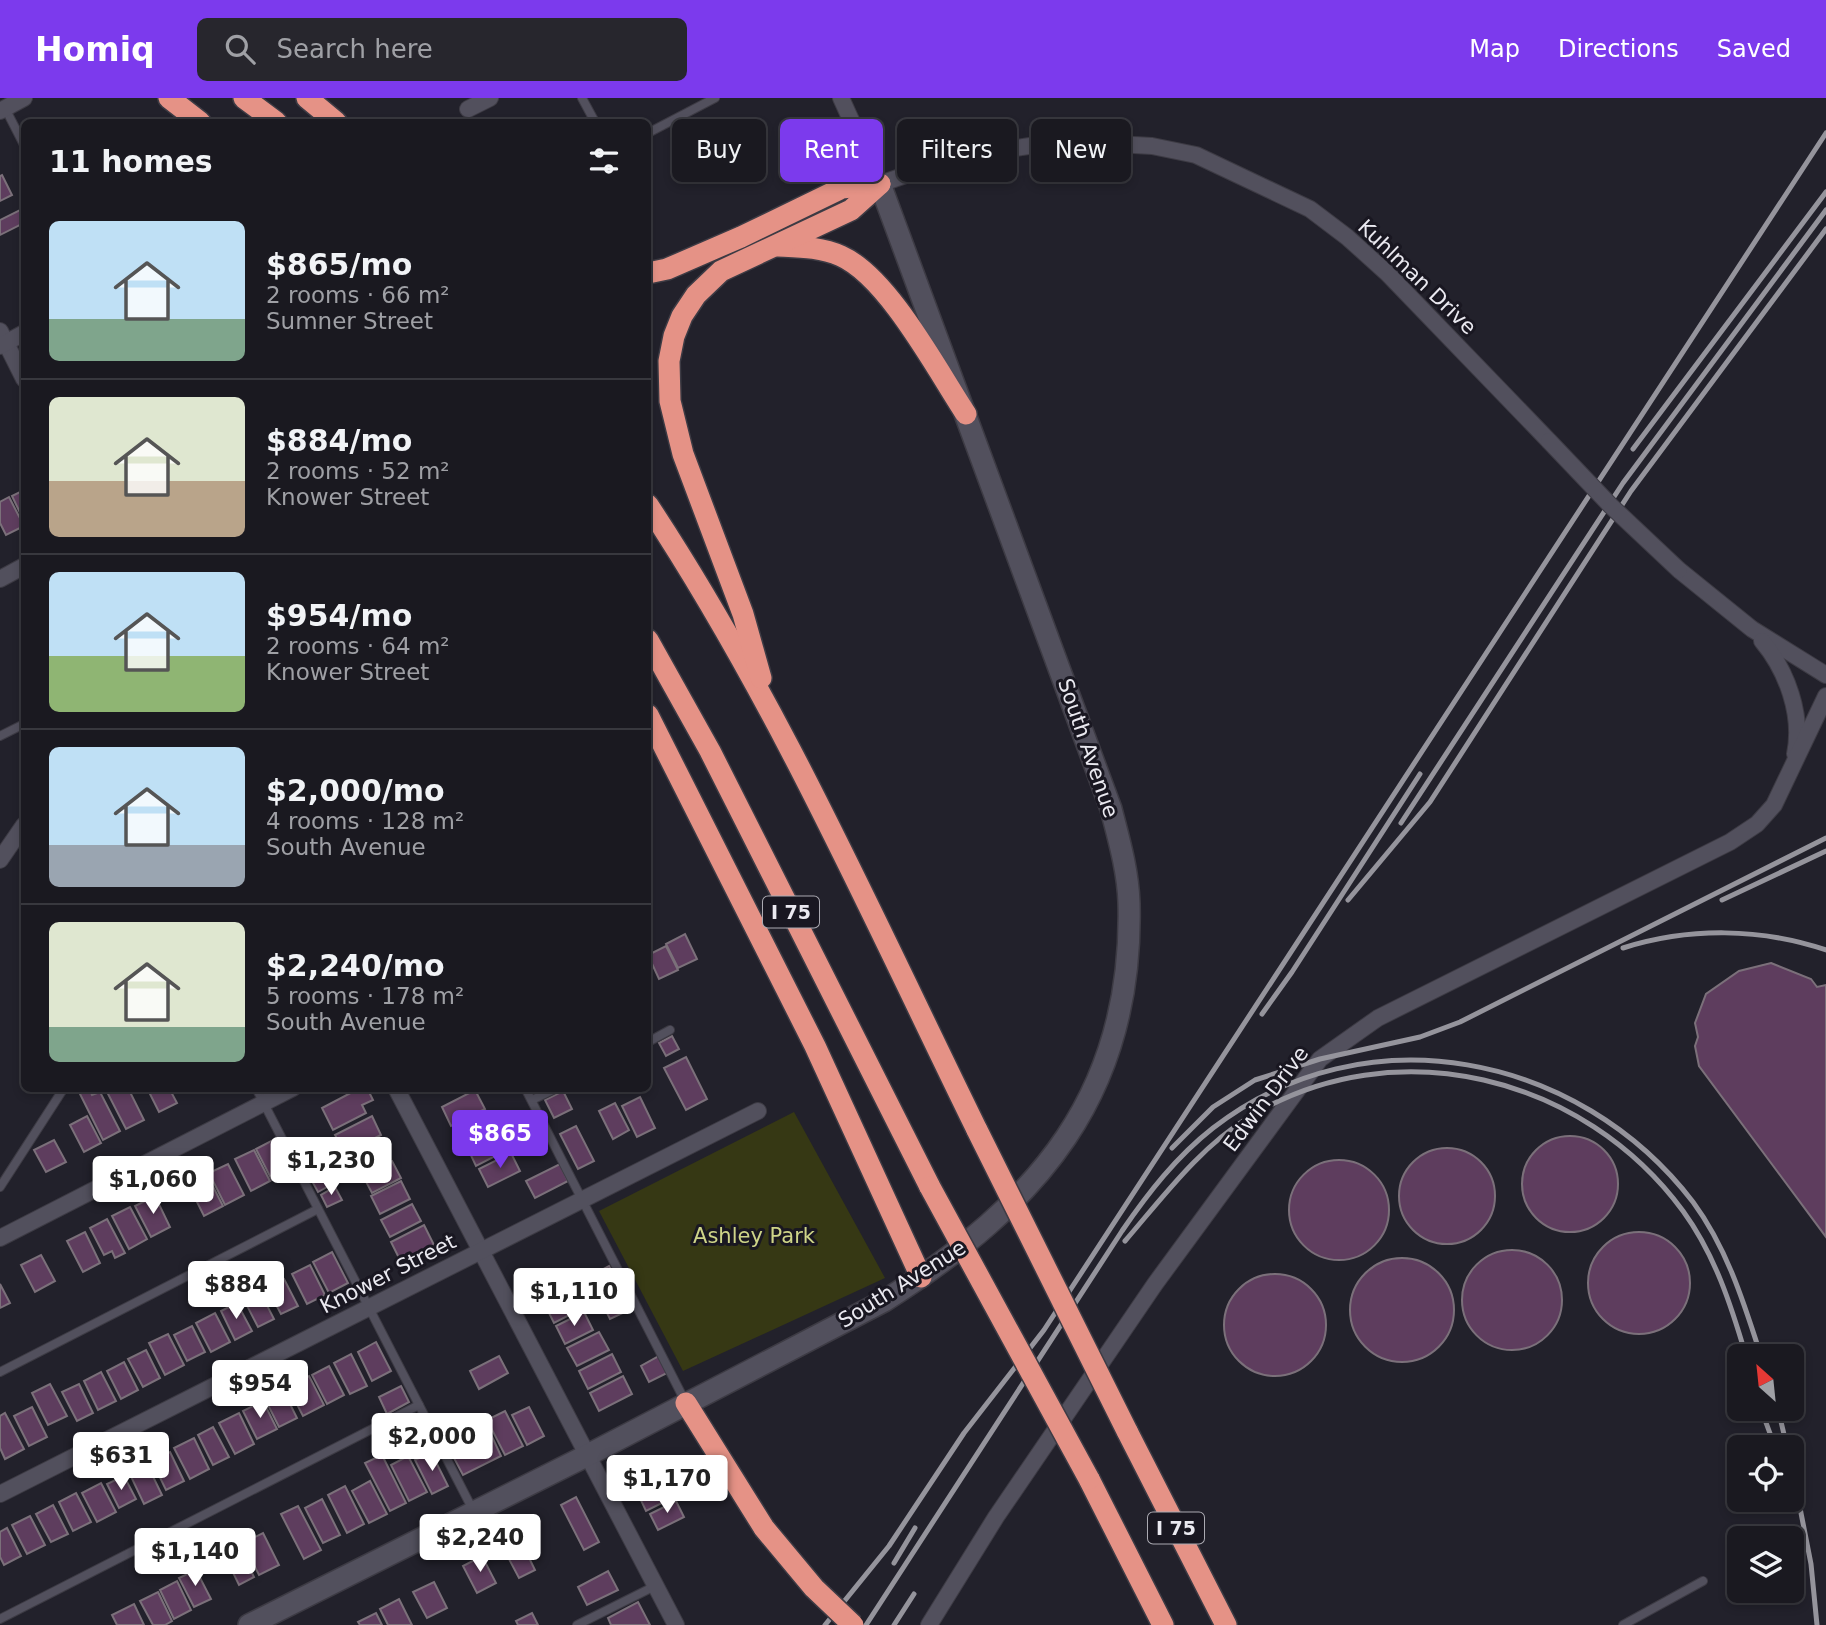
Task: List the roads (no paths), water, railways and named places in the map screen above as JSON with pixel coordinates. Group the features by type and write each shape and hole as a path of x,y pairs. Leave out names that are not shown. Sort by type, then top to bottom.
{"highway":[{"path":"244,98 272,119"},
{"path":"307,98 332,119"},
{"path":"175,103 196,119"},
{"path":"768,703 743,614 683,454 670,401 669,361 682,316 696,295 721,271 851,210 880,184"},
{"path":"651,273 741,237 842,188 880,184"},
{"path":"772,246 812,248 842,256 873,278 966,414"},
{"name":"I 75","path":"651,510 687,565 768,703 977,1130 1226,1625"},
{"name":"I 75","path":"651,645 716,762 930,1186 1089,1479 1163,1625"},
{"path":"651,721 821,1058 921,1277"},
{"path":"686,1403 764,1528 814,1588 853,1625"}],"street":[{"path":"3,109 24,98"},
{"path":"468,109 490,98"},
{"name":"South Avenue","path":"249,1625 588,1455 884,1301 973,1240 1010,1207 1068,1136 1100,1079 1122,1005 1129,901 1111,809 880,184 841,98"},
{"name":"Kuhlman Drive","path":"880,184 957,157 1062,141 1152,146 1196,155 1310,209 1347,237 1396,283 1611,506 1679,570 1752,629 1826,675"},
{"path":"21,334 2,340 21,374"},
{"path":"0,579 21,568"},
{"path":"1752,629 1774,655 1793,700 1796,747 1789,776"},
{"name":"Edwin Drive","path":"929,1625 996,1517 1155,1284 1320,1059 1378,1018 1730,842 1757,824 1774,805 1826,696"},
{"path":"0,860 21,829"},
{"path":"0,1238 286,1092"},
{"path":"398,1092 676,1625"},
{"name":"Knower Street","path":"0,1494 758,1111"}],"lane":[{"path":"582,98 593,119"},
{"path":"651,131 715,98"},
{"path":"3,109 21,140"},
{"path":"0,737 21,726"},
{"path":"651,1040 670,1030"},
{"path":"0,1187 61,1092"},
{"path":"258,1092 474,1512"},
{"path":"527,1092 686,1403"},
{"path":"532,1100 549,1092"},
{"path":"0,1372 318,1209"},
{"path":"0,1619 419,1405"},
{"path":"1623,1625 1703,1581"},
{"path":"577,1625 655,1586"}],"railway":[{"path":"825,1625 889,1546 964,1433 1044,1330 1826,133"},
{"path":"1633,449 1826,192"},
{"path":"1401,823 1623,483 1826,210"},
{"path":"1348,900 1430,802 1631,491 1826,229"},
{"path":"1262,1014 1420,774"},
{"path":"1172,1148 1213,1107 1255,1080 1320,1059 1420,1037 1460,1022 1826,838"},
{"path":"1722,900 1826,851"},
{"path":"1623,948 1674,936 1725,933 1776,937 1826,950"},
{"path":"866,1625 1122,1231 1163,1176 1213,1128 1273,1091 1336,1069 1402,1060 1467,1065 1531,1082 1591,1111 1646,1151 1693,1202 1725,1257 1757,1344"},
{"path":"1125,1241 1182,1174 1214,1143 1249,1117 1306,1090 1364,1075 1424,1072 1484,1080 1541,1098 1594,1127 1642,1165 1683,1211 1704,1245 1728,1299 1742,1344"},
{"path":"1765,1421 1771,1435"},
{"path":"1781,1421 1784,1435"},
{"path":"1801,1512 1811,1564 1817,1625"},
{"path":"894,1563 915,1528"},
{"path":"894,1625 914,1594"}],"park label":[{"name":"Ashley Park","path":"754,1236"}]}
